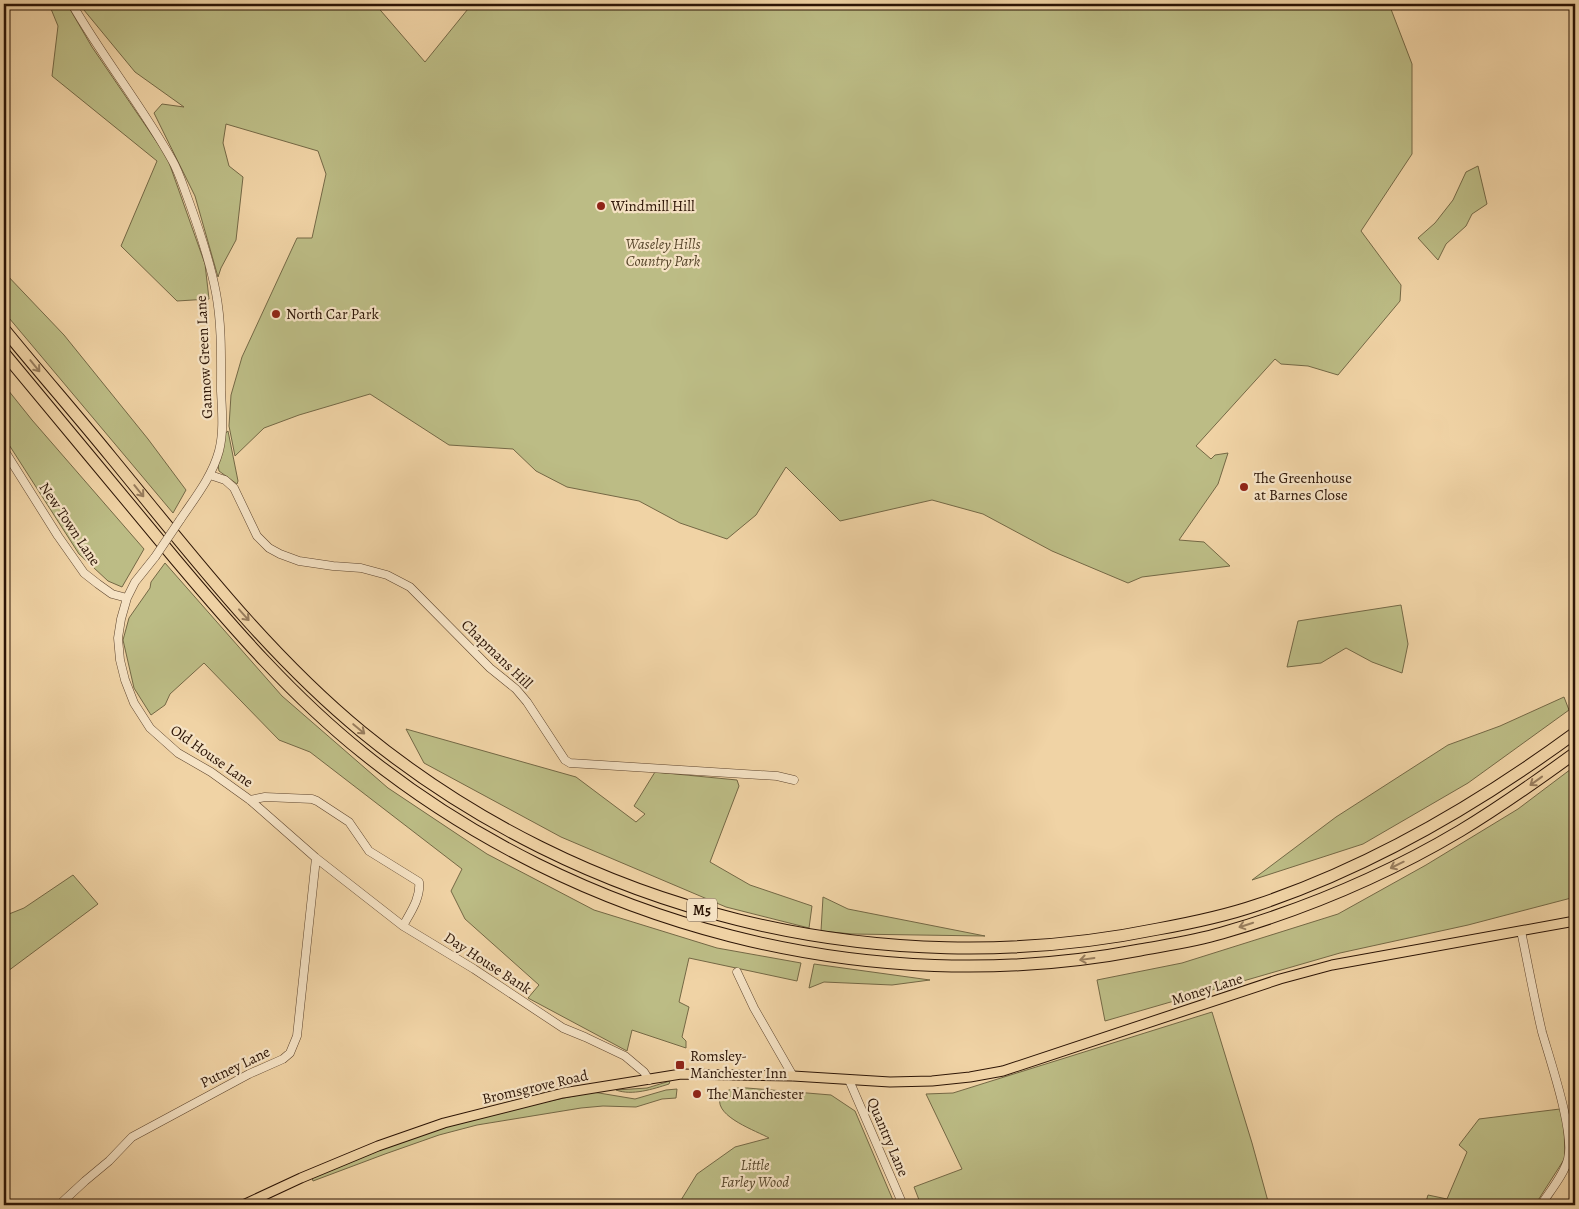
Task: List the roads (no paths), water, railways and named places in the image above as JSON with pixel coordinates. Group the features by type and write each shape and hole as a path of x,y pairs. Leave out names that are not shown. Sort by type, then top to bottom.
{"highway":[{"name":"M5","path":"4,329 226,595 296,672 360,730 458,802 522,839 653,895 729,919 793,933 861,943 936,948 1005,948 1066,945 1195,922 1265,902 1338,874 1409,840 1454,816 1521,773 1575,733"},
{"name":"M5","path":"4,354 227,620 310,707 364,754 417,793 470,828 525,858 577,883 648,911 735,937 832,957 886,963 983,966 1043,964 1081,960 1218,934 1313,902 1368,879 1426,850 1513,797 1575,753"}],"main road":[{"name":"Money Lane","path":"849,1080 890,1082 932,1081 1003,1071 1271,982 1332,965 1575,921"},
{"name":"Bromsgrove Road","path":"243,1205 378,1146 444,1123 563,1093 681,1074 793,1076 849,1080"}],"street":[{"name":"Gannow Green Lane","path":"72,4 90,36 133,96 174,162 210,267 216,295 220,338 222,429 219,452 210,475 155,557 135,582 127,598"},
{"name":"New Town Lane","path":"4,450 58,536 84,572 112,594 127,598"},
{"name":"Chapmans Hill","path":"210,475 225,480 234,488 256,536 280,554 299,561 361,568 387,575 410,587 490,668 516,689 527,702 565,760 570,764 777,776 794,780"},
{"name":"Old House Lane","path":"127,598 118,638 120,660 124,680 134,704 150,728 178,753 211,772 250,800 316,858"},
{"path":"250,800 265,797 312,799 349,822 369,851 419,882 418,898 403,926"},
{"name":"Day House Bank","path":"316,858 403,926 474,968 563,1028 625,1056 644,1072 649,1080"},
{"name":"Putney Lane","path":"59,1205 109,1161 132,1137 240,1078 283,1059 290,1053 298,1028 316,858"},
{"path":"1521,930 1542,1030 1564,1114 1569,1148 1568,1159 1541,1205"},
{"path":"736,972 754,1008 793,1076"},
{"name":"Quantry Lane","path":"849,1080 903,1205"}],"place":[{"name":"Windmill Hill","path":"601,206"},
{"name":"North Car Park","path":"276,314"},
{"name":"The Greenhouse at Barnes Close","path":"1244,487"},
{"name":"Romsley- Manchester Inn","path":"680,1065"},
{"name":"The Manchester","path":"697,1094"}],"park label":[{"name":"Waseley Hills Country Park","path":"663,252"},
{"name":"Little Farley Wood","path":"755,1174"}]}
